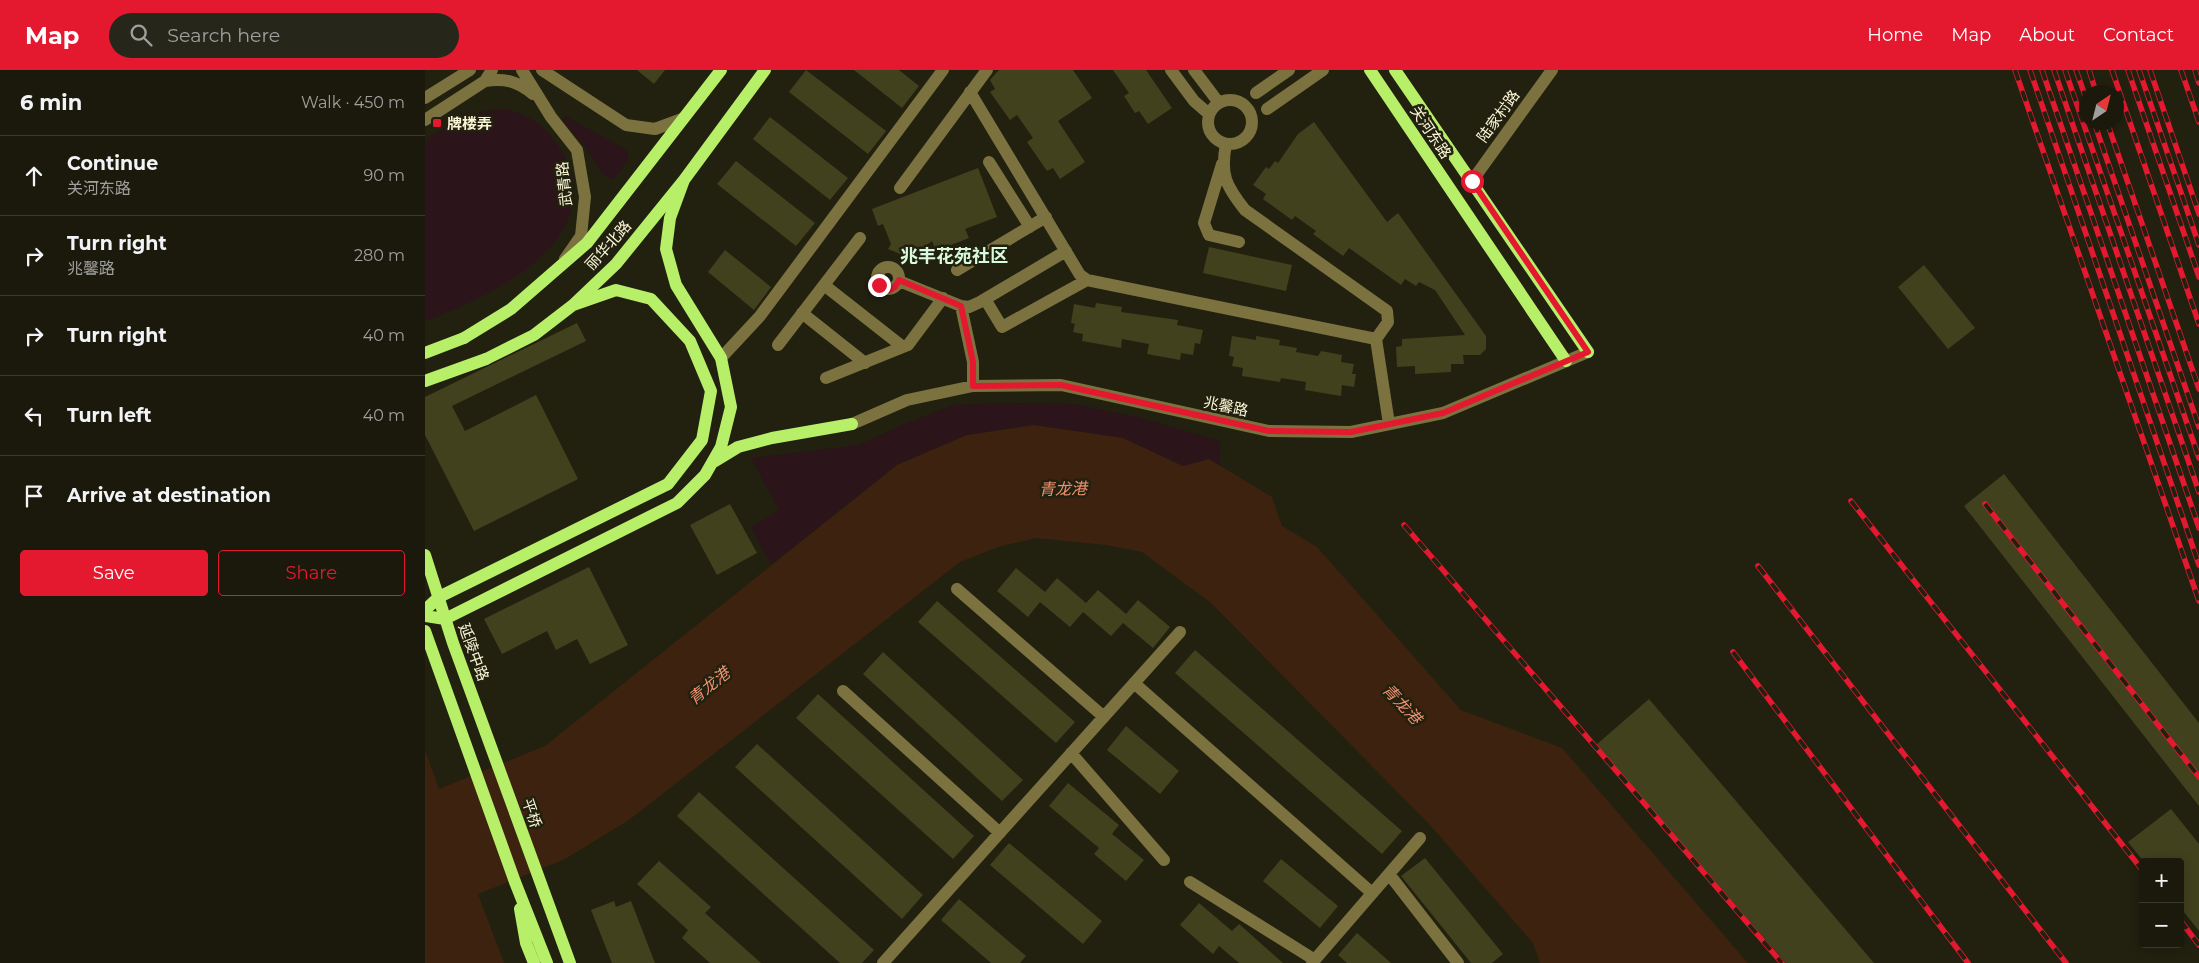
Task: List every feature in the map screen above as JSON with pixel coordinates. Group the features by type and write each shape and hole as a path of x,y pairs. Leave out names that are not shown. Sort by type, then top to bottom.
{"main road":[{"name":"丽华北路","path":"425,353 464,338 511,309 555,273 587,243 721,70"},
{"name":"丽华北路","path":"425,381 486,359 534,335 573,305 616,264 684,180 765,70"},
{"name":"关河东路","path":"1370,70 1566,361"},
{"name":"关河东路","path":"1395,70 1588,352"},
{"path":"425,616 445,619 677,503 705,474 721,447 731,407 721,358 676,285 666,249 670,218 684,180"},
{"path":"425,610 439,597 668,484 702,440 711,391 690,341 651,300 616,290 573,305"},
{"path":"712,462 738,447 772,438 852,424"},
{"name":"延陵中路","path":"425,555 445,619 496,758"},
{"path":"425,631 515,882 547,963"},
{"name":"平桥","path":"496,758 537,879 570,963"},
{"path":"515,882 526,943 534,963"}],"street":[{"path":"425,98 470,70"},
{"path":"485,81 492,70"},
{"name":"武青路","path":"522,70 577,150 585,197 581,236 555,273"},
{"path":"542,70 625,125 655,129 682,119"},
{"path":"721,358 760,316 943,70"},
{"path":"900,188 987,70"},
{"path":"1171,70 1194,101 1209,114"},
{"path":"1194,70 1219,103"},
{"path":"1289,70 1247,98 1226,100 1219,103 1209,114 1209,129 1219,141 1233,144 1245,138 1259,114 1323,70"},
{"name":"陆家村路","path":"1472,181 1552,70"},
{"path":"425,120 485,81 502,78 521,84 541,100"},
{"path":"970,92 1080,275 1087,280 1376,339"},
{"path":"1247,98 1247,108 1259,114"},
{"path":"1226,144 1222,164 1204,223 1209,235 1239,242"},
{"path":"989,162 1030,227"},
{"path":"1222,164 1230,191 1245,210 1387,311 1388,322 1376,339 1389,424"},
{"path":"957,270 1046,217"},
{"path":"778,345 860,238"},
{"path":"899,280 961,306 969,306 985,299 1066,251"},
{"path":"985,299 1002,327 1087,280"},
{"path":"824,285 903,347"},
{"path":"826,378 908,345 943,298"},
{"path":"961,306 973,362 973,386"},
{"path":"802,313 865,363"},
{"name":"兆馨路","path":"852,424 907,400 973,386 1061,385 1269,431 1351,432 1443,413 1588,352"},
{"path":"957,589 1104,717"},
{"path":"883,963 1180,632"},
{"path":"1134,683 1372,894"},
{"path":"843,691 1000,832"},
{"path":"1071,753 1164,860"},
{"path":"1190,882 1313,961 1420,838"},
{"path":"1389,874 1458,963"}],"shaded area":[{"path":"506,109 525,116 540,125 552,138 569,163 574,186 570,216 558,237 541,257 520,274 471,302 425,321 425,140 463,118 482,112"},
{"path":"565,116 627,150 628,161 612,180 602,174 586,148 562,120"},
{"path":"1009,403 1074,404 1137,417 1220,441 1220,466 1209,459 1183,466 1127,440 1034,425 967,435 897,465 771,565 751,527 779,510 751,458 859,445 902,425 953,405"}],"water":[{"name":"青龙港","path":"1034,425 1123,438 1183,466 1209,459 1272,497 1282,526 1317,547 1461,710 1562,748 1748,963 1540,963 1533,943 1430,825 1211,603 1142,552 1106,545 1036,538 998,547 960,562 629,820 565,859 478,894 504,963 425,963 425,750 439,789 545,746 897,465 967,435"}],"building":[{"path":"637,70 665,70 654,84"},
{"path":"806,70 886,131 868,154 789,92"},
{"path":"854,70 899,70 919,86 902,108"},
{"path":"999,70 1073,70 1092,98 1058,121 1085,162 1060,179 1053,168 1047,171 1027,142 1033,138 1017,115 1010,120 990,92 995,89 990,80"},
{"path":"1113,70 1146,70 1172,108 1148,124 1139,111 1135,113 1124,96 1129,93"},
{"path":"770,117 848,178 830,200 753,139"},
{"path":"1314,122 1387,222 1398,213 1486,336 1486,349 1480,355 1463,355 1464,364 1451,364 1451,372 1415,374 1415,366 1397,367 1396,347 1402,346 1402,339 1465,335 1435,290 1419,282 1416,286 1405,279 1401,285 1349,248 1343,256 1313,234 1316,231 1295,216 1292,220 1263,199 1266,194 1253,185 1266,167 1269,169 1275,161 1278,163 1298,134"},
{"path":"736,161 815,223 796,246 717,184"},
{"path":"978,168 997,217 965,229 969,238 936,251 932,241 920,250 915,248 911,258 888,249 891,244 883,224 878,226 872,209"},
{"path":"1209,247 1292,265 1286,291 1203,273"},
{"path":"725,250 771,287 754,310 708,272"},
{"path":"1924,265 1975,328 1948,349 1898,287"},
{"path":"1096,303 1122,307 1121,312 1178,320 1177,325 1203,330 1200,344 1195,343 1193,355 1181,353 1180,360 1147,354 1149,344 1122,339 1121,348 1082,341 1083,334 1073,332 1075,324 1071,323 1074,304 1095,308"},
{"path":"577,323 586,341 452,406 465,431 536,395 578,479 474,531 425,435 425,397"},
{"path":"1232,336 1256,340 1256,336 1280,340 1279,345 1297,348 1296,352 1318,356 1321,351 1342,355 1341,362 1354,364 1352,374 1356,374 1354,387 1342,385 1341,396 1305,390 1306,382 1281,378 1280,382 1242,376 1243,368 1232,366 1234,357 1229,356"},
{"path":"2004,474 2199,723 2199,806 1964,506"},
{"path":"730,504 757,553 717,575 690,525"},
{"path":"589,567 628,645 590,664 577,639 556,650 547,631 502,654 484,619"},
{"path":"1016,568 1045,592 1057,578 1086,603 1098,590 1126,614 1138,600 1170,627 1153,648 1123,623 1111,636 1083,612 1070,627 1040,602 1028,617 997,591"},
{"path":"937,601 1075,722 1056,743 918,622"},
{"path":"1195,650 1402,831 1382,854 1175,673"},
{"path":"883,652 1023,780 1002,801 863,674"},
{"path":"818,694 974,836 953,859 796,718"},
{"path":"1649,699 1874,963 1786,963 1596,745"},
{"path":"1126,726 1179,771 1160,794 1107,750"},
{"path":"757,744 923,895 902,919 735,767"},
{"path":"1068,783 1119,825 1112,834 1144,860 1126,881 1094,854 1099,848 1049,806"},
{"path":"699,792 874,950 862,963 840,963 677,816"},
{"path":"2171,809 2199,844 2199,931 2184,912 2184,858 2141,858 2128,842"},
{"path":"1009,843 1102,921 1083,944 990,865"},
{"path":"1425,858 1503,954 1492,963 1471,963 1401,876"},
{"path":"1281,859 1338,906 1320,928 1263,881"},
{"path":"659,861 711,907 705,913 761,963 710,963 682,938 688,930 637,884"},
{"path":"959,899 1026,956 1020,963 991,963 941,920"},
{"path":"614,901 616,907 631,901 655,963 612,963 591,910"},
{"path":"1199,903 1232,931 1239,924 1283,963 1239,963 1219,946 1213,954 1180,925"},
{"path":"1357,933 1391,963 1347,963 1338,955"}],"railway":[{"path":"2015,70 2199,601"},
{"path":"2030,70 2199,565"},
{"path":"2042,70 2199,528"},
{"path":"2054,70 2199,492"},
{"path":"2065,70 2199,458"},
{"path":"2076,70 2081,85"},
{"path":"2089,70 2094,85"},
{"path":"2112,70 2199,324"},
{"path":"2128,70 2199,277"},
{"path":"2139,70 2199,245"},
{"path":"2150,70 2199,214"},
{"path":"2181,70 2199,122"},
{"path":"2195,70 2199,83"},
{"path":"2097,130 2199,427"},
{"path":"2110,130 2199,389"},
{"path":"1851,501 2139,866"},
{"path":"1985,504 2199,777"},
{"path":"1404,525 1782,963"},
{"path":"1758,566 2066,963"},
{"path":"1733,652 1968,963"},
{"path":"2184,925 2199,945"}],"place":[{"name":"牌楼弄","path":"437,123"}],"district":[{"name":"兆丰花苑社区","path":"954,256"}],"route":[{"path":"879,285 889,290 898,284 899,280 961,306 973,362 973,386 1061,385 1269,431 1351,432 1443,413 1588,352 1472,181"}]}
